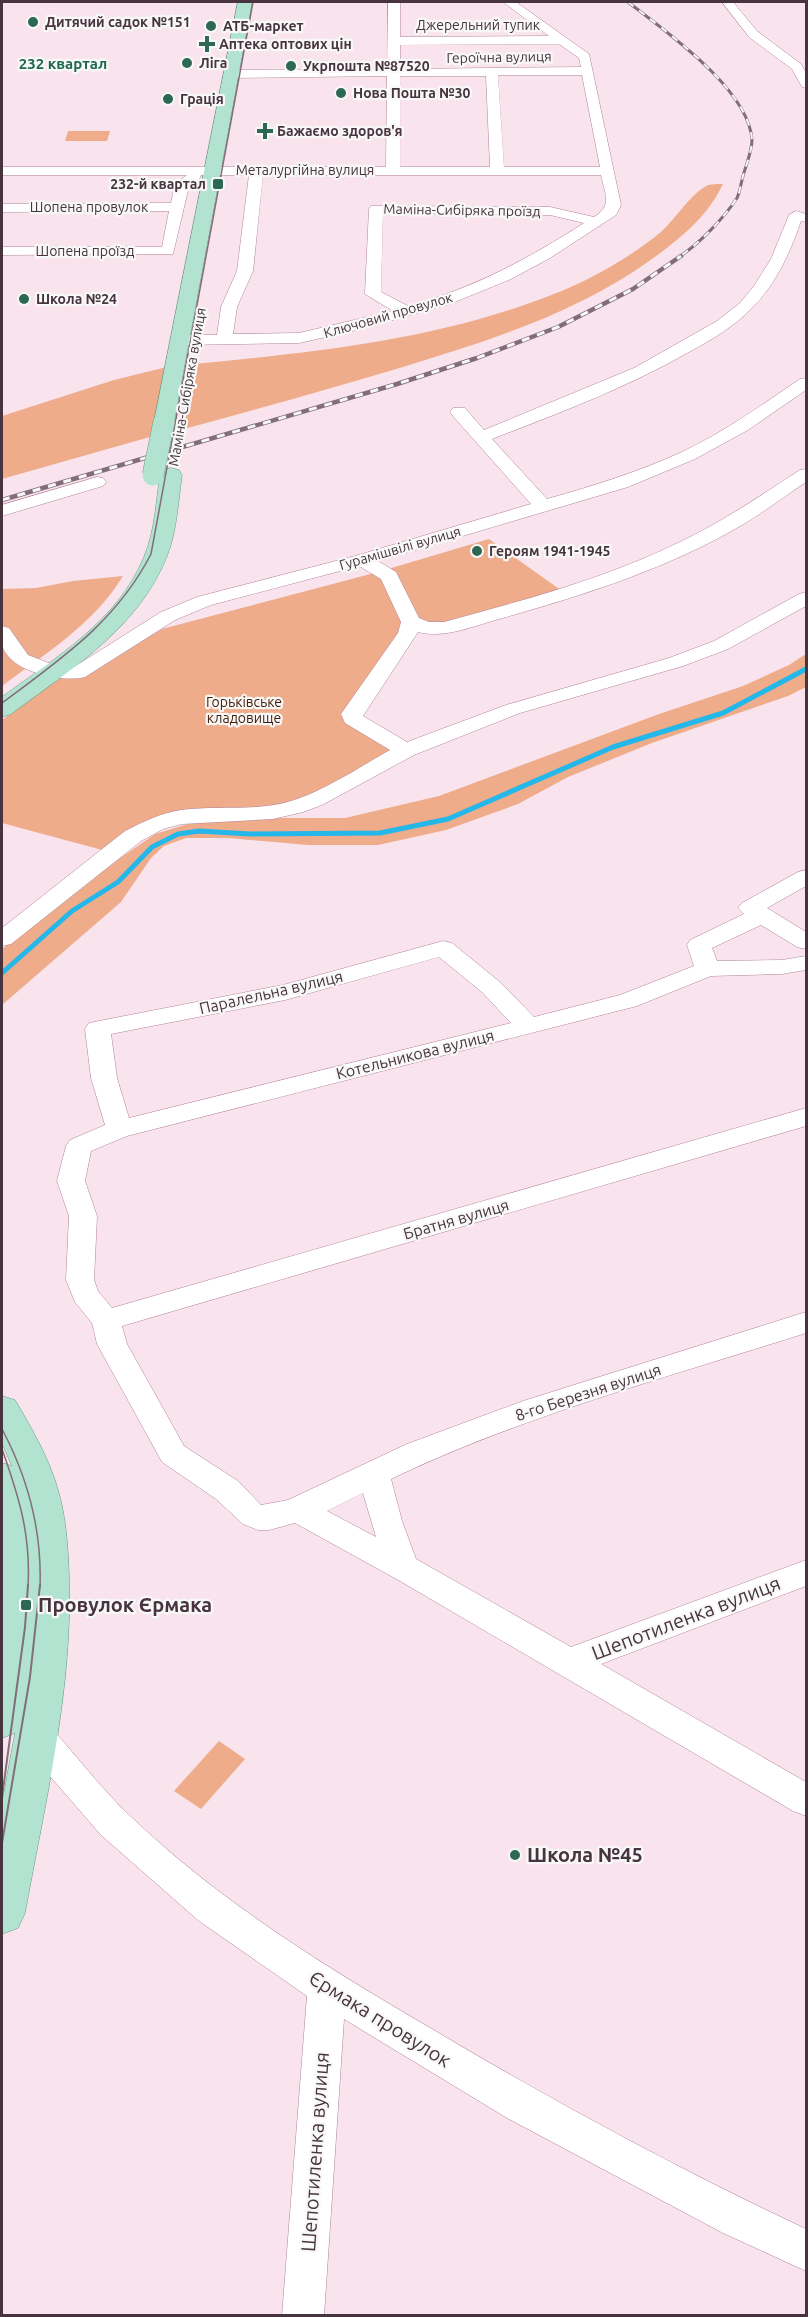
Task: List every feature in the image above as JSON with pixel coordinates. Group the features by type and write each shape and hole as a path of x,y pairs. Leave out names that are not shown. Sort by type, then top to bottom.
{"main road":[{"name":"Маміна-Сибіряка вулиця","path":"237,74 245,2"},
{"name":"Маміна-Сибіряка вулиця","path":"2,691 44,669 107,626 139,590 157,554 162,475 188,340 210,170 256,2"},
{"name":"Маміна-Сибіряка вулиця","path":"2,709 44,669"},
{"path":"2,1410 20,1441 41,1498 51,1561 49,1628 13,1726"},
{"path":"2,1478 11,1505 18,1605 2,1914"}],"street":[{"path":"393,170 394,2"},
{"name":"Ключовий провулок","path":"188,340 270,340 308,336 445,301 506,276 611,212 614,205 585,57 509,2"},
{"path":"726,2 753,34 797,67 807,84"},
{"name":"Джерельний тупик","path":"394,40 562,40"},
{"name":"Героїчна вулиця","path":"237,74 588,71"},
{"path":"492,72 497,171"},
{"path":"177,207 182,184 210,170"},
{"path":"224,340 229,307 245,271 256,170"},
{"name":"Металургійна вулиця","path":"2,171 608,171"},
{"name":"Шопена провулок","path":"2,208 177,207"},
{"name":"Шопена проїзд","path":"2,251 168,250 177,207"},
{"name":"Маміна-Сибіряка проїзд","path":"406,312 373,294 376,209 550,211 597,222"},
{"path":"481,437 626,379 724,325 751,301 766,282 802,216"},
{"name":"Гурамішвілі вулиця","path":"44,669 78,673 168,616 185,608 362,560 622,483 689,455 742,426 807,383"},
{"path":"459,412 544,507"},
{"path":"411,622 427,628 445,628 532,604 596,583 687,546 726,526 807,474"},
{"path":"2,511 97,482"},
{"path":"362,560 389,576 411,622 408,633 352,714 352,720 406,750"},
{"path":"2,939 133,836 155,824 181,817 273,812 294,807 314,800 406,750 513,709 687,657 738,636 807,598"},
{"path":"2,632 21,659 44,669"},
{"path":"807,877 750,908 807,942"},
{"path":"707,969 699,945 762,915"},
{"name":"Паралельна вулиця","path":"119,1129 104,1078 98,1029 285,992 443,948 492,988 528,1026"},
{"name":"Котельникова вулиця","path":"106,1320 85,1295 80,1280 83,1216 71,1181 79,1146 119,1129 628,1001 707,969 782,967 807,963"},
{"name":"Братня вулиця","path":"106,1320 807,1117"},
{"name":"8-го Березня вулиця","path":"106,1320 112,1344 173,1454 188,1466 222,1485 236,1497 249,1514 261,1518 298,1510 418,1452 534,1409 807,1322"},
{"path":"374,1473 386,1521 403,1568"},
{"path":"298,1510 807,1800"},
{"name":"Шепотиленка вулиця","path":"566,1663 807,1573"},
{"name":"Єрмака провулок","path":"13,1726 114,1824 212,1909 327,1988 521,2104 738,2218 807,2250"},
{"name":"Шепотиленка вулиця","path":"303,2316 327,1988"}],"green space":[{"path":"68,131 110,131 107,141 65,141"},
{"path":"723,184 702,216 673,243 623,278 563,310 501,335 436,357 184,429 194,364 382,341 474,321 519,307 564,290 602,272 661,232 688,202 708,185"},
{"path":"171,366 157,435 2,479 2,416 114,380"},
{"name":"Горьківське кладовище","path":"489,539 562,591 444,625 414,620 346,714 398,750 292,804 180,814 106,851 2,823 2,720 63,673 94,669 162,629 378,572"},
{"path":"123,576 98,609 68,637 2,686 2,589 36,588 73,581"},
{"path":"806,654 806,687 788,696 652,743 568,777 518,804 446,830 378,845 308,845 228,838 186,838 164,846 151,858 121,902 2,1005 2,949 77,888 155,834 194,822 274,818 345,818 439,796 659,714 743,686 789,665"},
{"path":"219,1741 245,1759 201,1809 174,1791"}],"waterway":[{"path":"2,973 72,911 118,882 152,847 178,834 199,831 250,834 380,833 448,819 613,747 723,713 806,669"}],"tram line":[{"path":"2,703 86,637 121,600 151,554 253,2"},
{"path":"2,1429 19,1466 32,1505 39,1546 40,1585"},
{"path":"2,1449 23,1516 28,1550 28,1585"},
{"path":"2,1797 25,1627 28,1585"},
{"path":"2,1843 30,1677 40,1585"}],"railway":[{"path":"628,2 683,45 721,82 737,101 747,121 752,140 737,198 711,230 679,257"},
{"path":"2,500 397,384 477,358 558,327 633,289 681,256"}],"place":[{"name":"Дитячий садок №151","path":"33,22"},
{"name":"АТБ-маркет","path":"211,26"},
{"name":"Аптека оптових цін","path":"207,44"},
{"name":"Ліга","path":"187,63"},
{"name":"Укрпошта №87520","path":"291,66"},
{"name":"Нова Пошта №30","path":"341,93"},
{"name":"Грація","path":"168,99"},
{"name":"Бажаємо здоров'я","path":"265,131"},
{"name":"232-й квартал","path":"218,184"},
{"name":"Школа №24","path":"24,299"},
{"name":"Героям 1941-1945","path":"477,551"},
{"name":"Провулок Єрмака","path":"26,1605"},
{"name":"Школа №45","path":"515,1855"}],"district":[{"name":"232 квартал","path":"63,64"}]}
